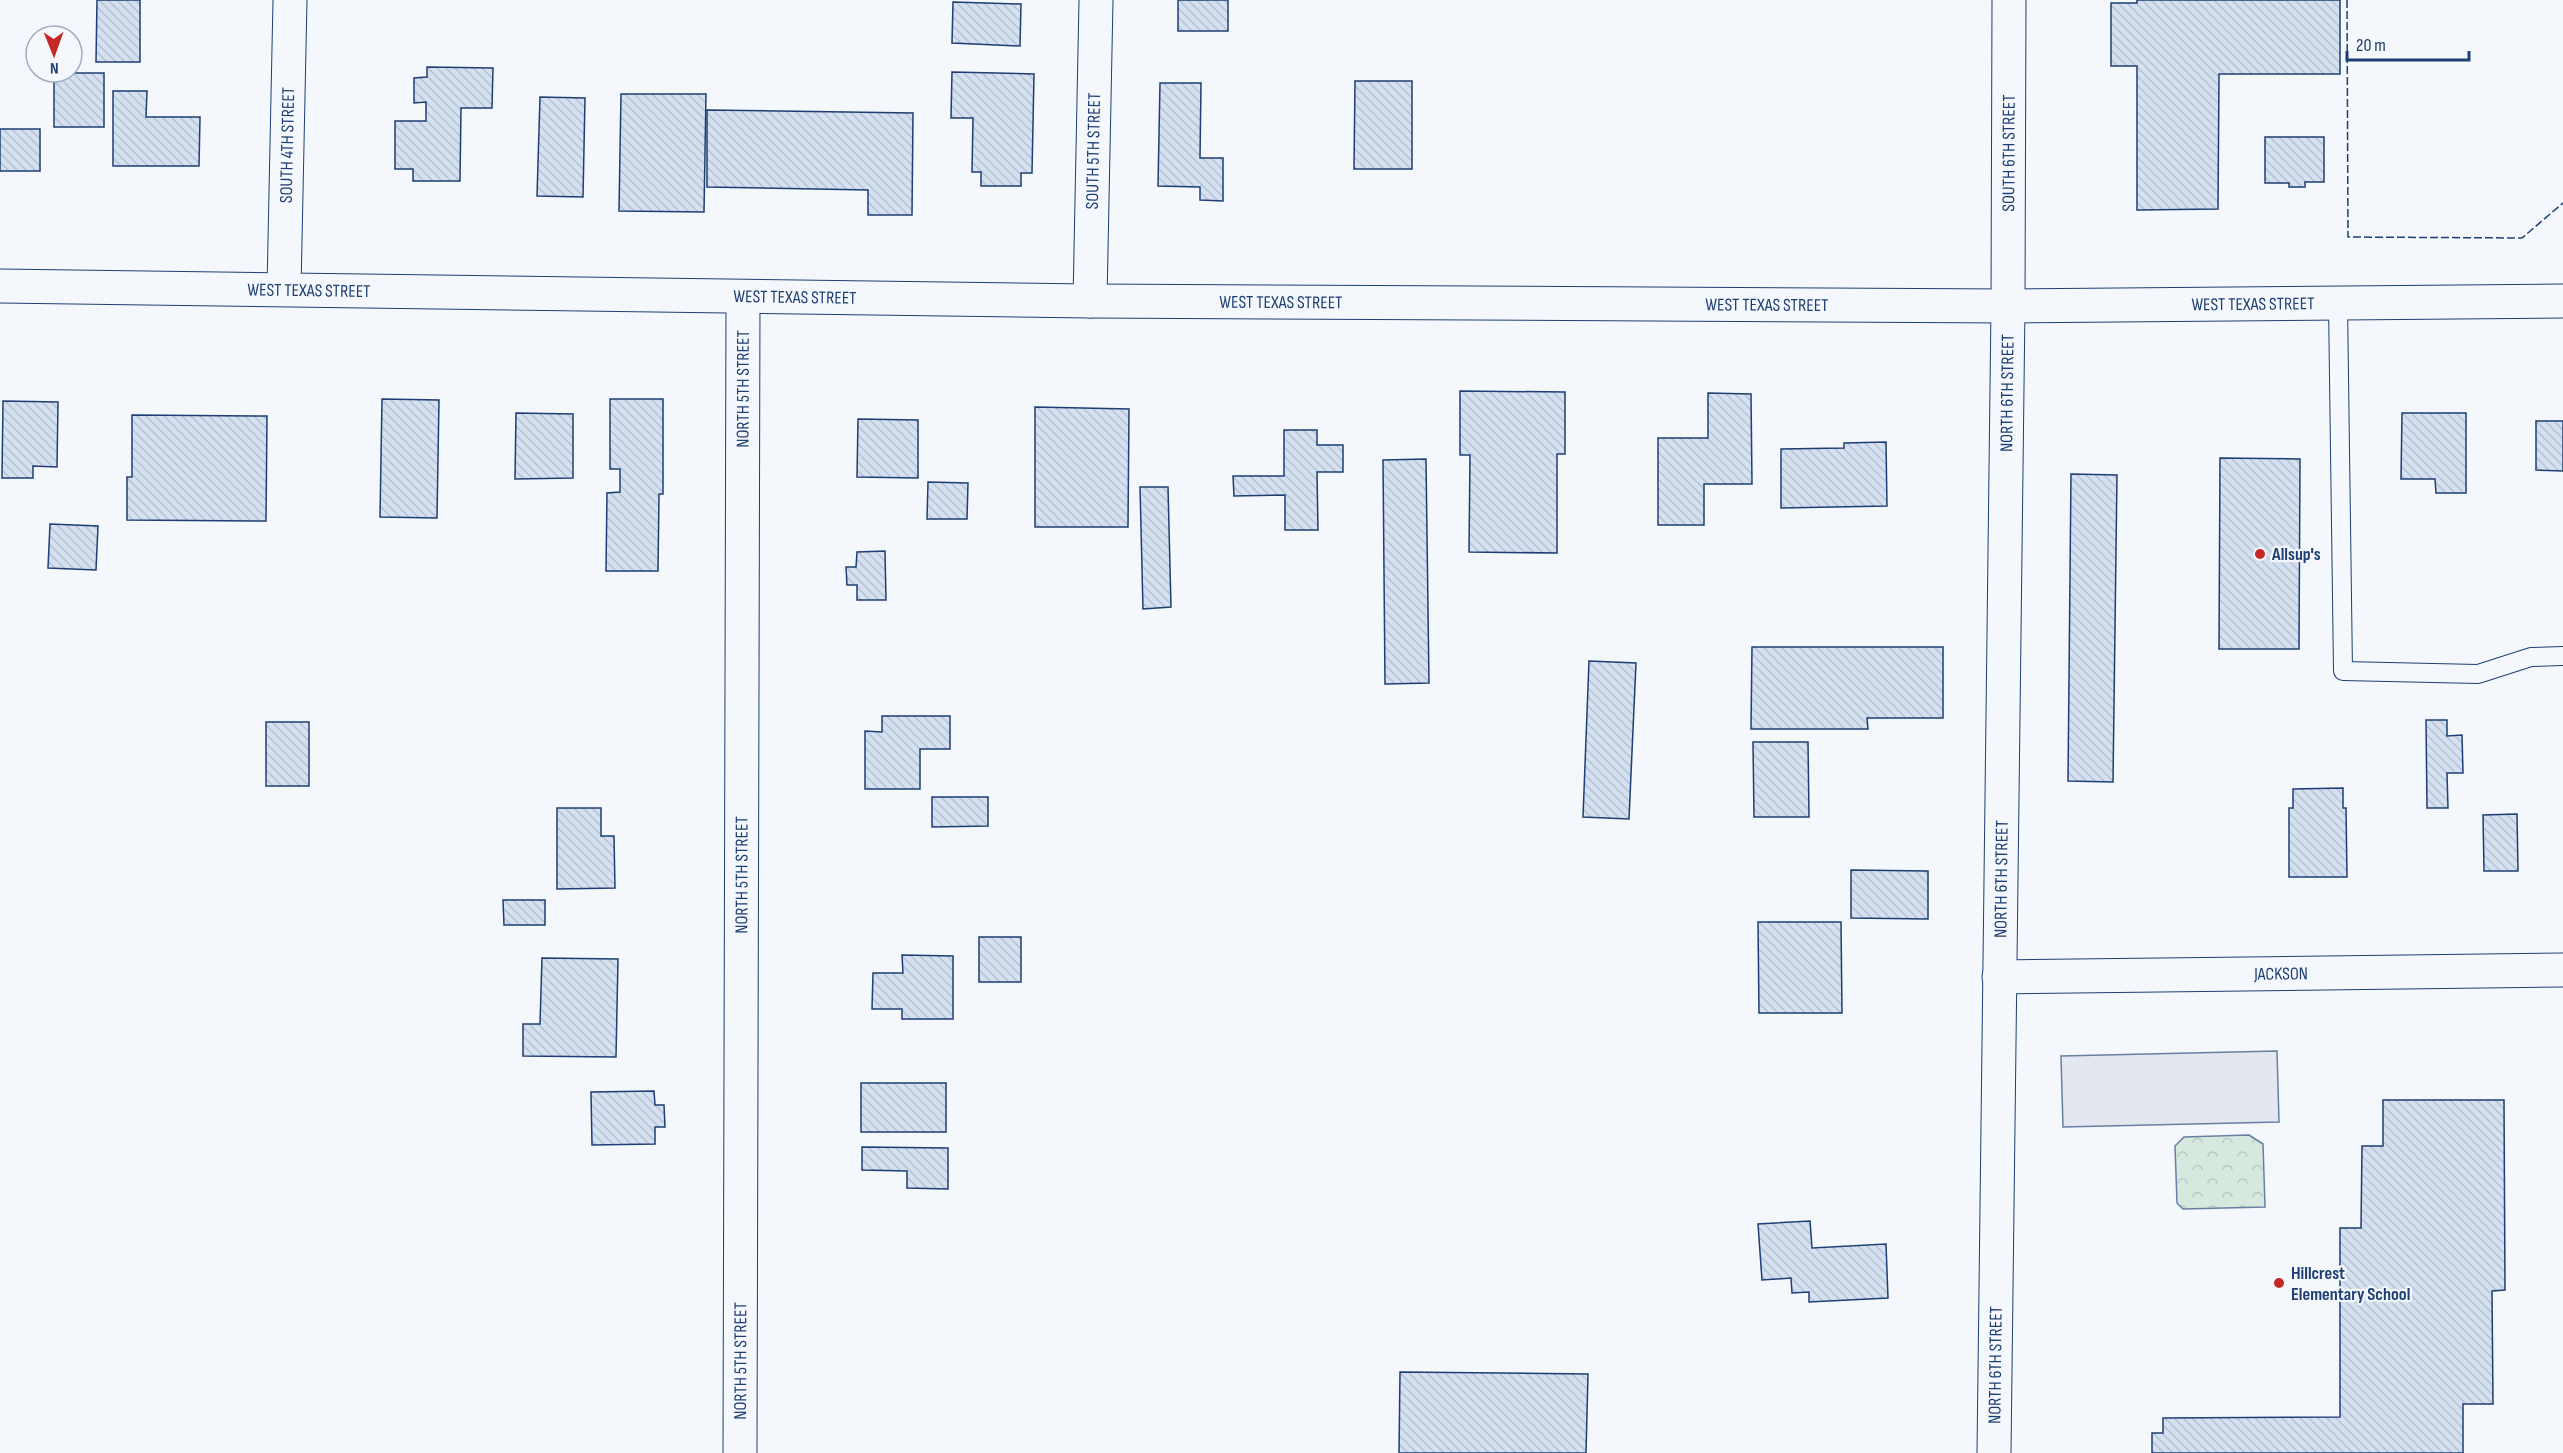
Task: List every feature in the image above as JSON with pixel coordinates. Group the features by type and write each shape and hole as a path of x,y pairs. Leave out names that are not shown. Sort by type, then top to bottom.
{"street":[{"name":"SOUTH 4TH STREET","path":"284,289 290,0"},
{"name":"SOUTH 5TH STREET","path":"1090,301 1096,0"},
{"name":"SOUTH 6TH STREET","path":"2008,0 2008,306"},
{"name":"WEST TEXAS STREET","path":"0,286 1090,301 2008,306 2563,302"},
{"name":"NORTH 5TH STREET","path":"740,1453 743,298"},
{"name":"NORTH 6TH STREET","path":"1994,1453 2008,306"},
{"name":"JACKSON","path":"1999,977 2563,970"}],"lane":[{"path":"2338,303 2343,671 2478,674 2531,657 2563,656"}],"green space":[{"path":"2249,1135 2263,1144 2265,1207 2183,1209 2177,1203 2175,1146 2184,1137"}],"shaded area":[{"path":"2277,1051 2279,1122 2063,1127 2061,1056"}],"building":[{"path":"97,0 140,0 140,62 96,62"},
{"path":"1178,0 1228,0 1228,31 1178,31"},
{"path":"2137,0 2340,0 2340,74 2219,74 2218,209 2137,210 2137,66 2111,66 2111,3 2137,3"},
{"path":"953,2 1021,4 1020,46 952,43"},
{"path":"427,67 493,68 492,108 461,108 460,181 413,181 413,169 395,169 395,121 426,121 426,102 414,103 414,78 427,77"},
{"path":"952,72 1034,74 1032,173 1021,173 1021,186 981,186 981,172 972,172 973,118 951,118"},
{"path":"84,73 104,73 104,127 54,127 54,84 84,84"},
{"path":"1355,81 1412,81 1412,169 1354,169"},
{"path":"1160,83 1201,83 1200,158 1223,158 1223,201 1200,200 1200,187 1158,186"},
{"path":"113,91 147,91 146,117 200,117 199,166 113,166"},
{"path":"621,94 706,94 704,212 619,211"},
{"path":"540,97 585,98 583,197 537,196"},
{"path":"707,110 913,113 912,215 868,215 868,190 707,187"},
{"path":"0,129 40,129 40,171 0,171"},
{"path":"2265,137 2324,137 2324,182 2305,182 2305,187 2289,187 2289,183 2265,183"},
{"path":"1460,391 1565,392 1565,454 1557,454 1557,553 1469,552 1470,455 1460,455"},
{"path":"1708,393 1751,394 1752,484 1704,484 1704,525 1658,525 1658,438 1708,438"},
{"path":"382,399 439,400 437,518 380,517"},
{"path":"610,399 663,399 663,494 659,494 658,571 606,571 607,493 620,492 620,469 610,469"},
{"path":"3,401 58,402 57,467 33,466 33,478 2,478"},
{"path":"1035,407 1129,409 1128,527 1035,527"},
{"path":"516,413 573,414 573,478 515,479"},
{"path":"2402,413 2466,413 2466,493 2436,493 2435,479 2401,479"},
{"path":"132,415 267,416 266,521 127,520 127,477 132,477"},
{"path":"858,419 918,420 918,478 857,477"},
{"path":"2536,421 2563,421 2563,471 2536,470"},
{"path":"1284,430 1317,430 1317,445 1343,445 1343,472 1317,472 1318,530 1285,530 1285,495 1234,496 1233,476 1284,476"},
{"path":"1886,442 1887,506 1781,508 1781,449 1844,448 1844,443"},
{"name":"Allsup's","path":"2220,458 2300,459 2299,649 2219,649"},
{"path":"1426,459 1429,683 1385,684 1383,460"},
{"path":"2071,474 2117,475 2113,782 2068,781"},
{"path":"928,482 968,483 967,519 927,519"},
{"path":"1140,487 1168,487 1171,607 1143,609"},
{"path":"50,524 98,526 96,570 48,568"},
{"path":"885,551 886,600 857,600 857,585 847,585 846,567 856,567 857,552"},
{"path":"1752,647 1943,647 1943,718 1867,718 1868,729 1751,729"},
{"path":"1589,661 1636,663 1629,819 1583,817"},
{"path":"882,716 950,716 950,749 920,749 920,789 865,789 865,731 882,732"},
{"path":"2426,720 2447,720 2447,736 2462,735 2463,773 2447,773 2448,808 2427,808"},
{"path":"266,722 309,722 309,786 266,786"},
{"path":"1753,742 1808,742 1809,817 1754,817"},
{"path":"2343,788 2343,808 2346,808 2347,877 2289,877 2289,808 2293,808 2293,789"},
{"path":"932,797 988,797 988,826 932,827"},
{"path":"557,808 601,808 601,836 614,836 615,888 557,889"},
{"path":"2517,814 2518,871 2484,871 2483,815"},
{"path":"1851,870 1928,871 1928,919 1851,918"},
{"path":"503,900 545,900 545,925 504,925"},
{"path":"1758,922 1841,922 1842,1013 1759,1013"},
{"path":"979,937 1021,937 1021,982 979,982"},
{"path":"902,955 953,956 953,1019 902,1019 902,1009 872,1009 873,973 903,973"},
{"path":"542,958 618,959 616,1057 523,1056 523,1024 540,1024"},
{"path":"861,1083 946,1083 946,1132 861,1132"},
{"path":"654,1091 655,1105 664,1105 665,1127 655,1127 655,1144 592,1145 591,1092"},
{"path":"2383,1100 2504,1100 2505,1290 2492,1291 2493,1404 2463,1404 2463,1453 2152,1453 2152,1433 2163,1433 2163,1418 2340,1417 2340,1228 2361,1228 2362,1146 2383,1146"},
{"path":"862,1147 948,1148 948,1189 907,1188 907,1171 862,1170"},
{"path":"1810,1221 1812,1248 1886,1244 1888,1298 1809,1302 1809,1292 1792,1293 1791,1278 1762,1280 1758,1224"},
{"path":"1400,1372 1588,1374 1586,1453 1399,1453"}],"fence":[{"path":"2347,0 2348,237 2522,238 2563,203"}],"place":[{"name":"Allsup's","path":"2260,554"},
{"name":"Hillcrest Elementary School","path":"2279,1283"}]}
